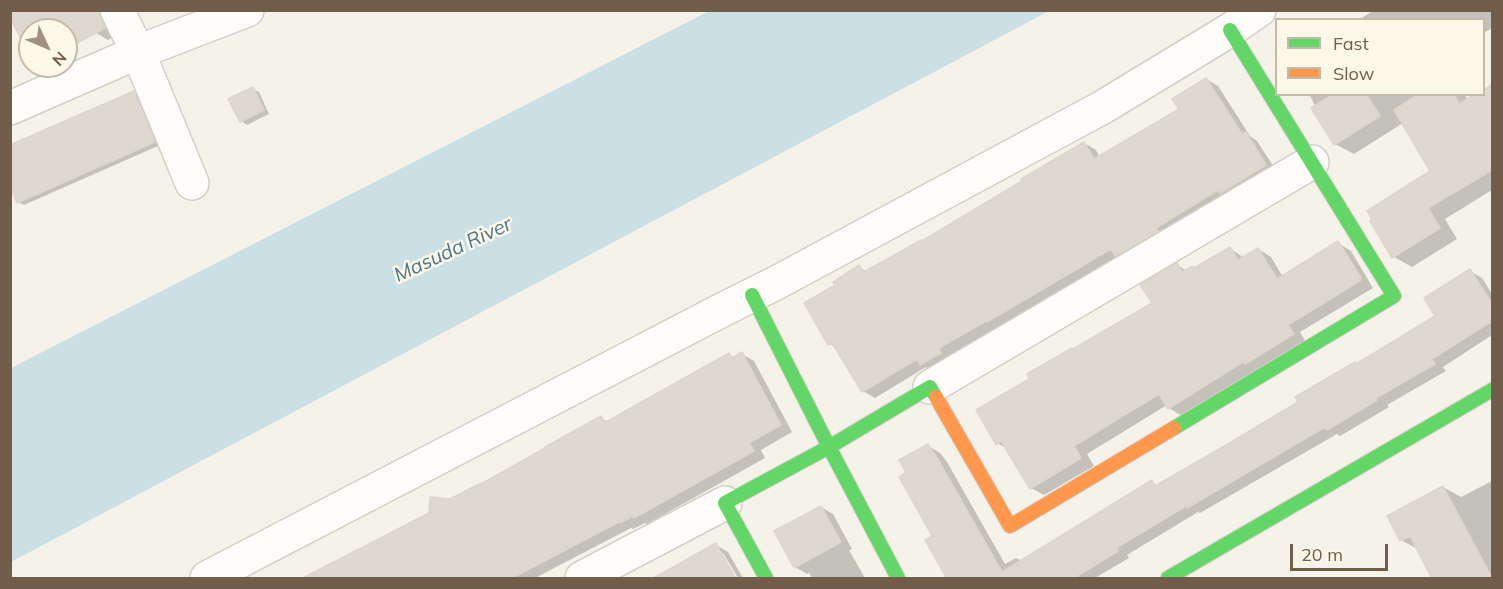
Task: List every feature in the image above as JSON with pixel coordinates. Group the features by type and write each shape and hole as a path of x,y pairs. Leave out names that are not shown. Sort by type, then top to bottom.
{"street":[{"path":"117,10 138,52 192,183"},
{"path":"10,108 138,52 247,10"},
{"path":"207,579 752,295 1103,106 1230,30 1259,10"},
{"path":"930,387 1010,526 1394,296 1230,30"},
{"path":"582,579 829,447 1312,162"},
{"path":"752,295 898,579"},
{"path":"1168,579 1492,390"},
{"path":"725,503 766,579"}],"water":[{"name":"Masuda River","path":"711,10 1049,11 11,562 11,368"}],"building":[{"path":"10,10 99,10 105,28 78,43 78,18 18,18 18,33 10,18"},
{"path":"1206,78 1242,134 1246,132 1266,165 1220,193 1218,190 1156,228 1158,231 1115,256 1111,249 939,348 941,353 920,365 917,359 862,392 832,343 828,345 804,303 835,285 833,282 859,265 864,272 922,241 1084,142 1094,159 1179,109 1172,99"},
{"path":"1492,84 1492,170 1428,208 1440,228 1392,258 1370,221 1372,220 1367,211 1430,171 1394,110 1416,96 1455,96 1459,104 1472,96 1485,96 1485,89"},
{"path":"253,87 264,110 240,122 228,99"},
{"path":"134,91 155,142 17,203 10,188 10,145"},
{"path":"1331,96 1367,96 1380,116 1334,145 1311,108"},
{"path":"1338,241 1361,280 1288,325 1294,334 1245,364 1243,362 1168,409 1159,394 1074,446 1081,458 1030,489 1001,441 996,445 976,410 1029,379 1027,374 1152,303 1140,285 1177,263 1182,272 1193,266 1194,268 1230,247 1238,260 1258,248 1277,279"},
{"path":"1470,269 1492,304 1492,321 1432,359 1435,364 1376,398 1377,400 1327,430 1325,427 1187,508 1186,506 1116,548 1118,551 1072,579 947,579 925,540 932,536 899,477 906,472 899,460 928,444 1002,572 1152,480 1155,486 1221,448 1298,402 1295,397 1355,362 1356,364 1435,316 1424,298"},
{"path":"742,352 781,425 749,443 754,451 634,518 633,516 619,522 510,579 301,579 429,513 430,497 450,499 601,416 604,423 729,353 732,358"},
{"path":"1443,486 1492,579 1432,579 1410,536 1400,541 1387,516"},
{"path":"821,506 841,542 794,568 774,531"},
{"path":"716,543 736,579 652,579"}],"traffic: fast":[{"path":"1174,428 1394,296 1230,30"},
{"path":"752,295 898,578"},
{"path":"766,578 725,503 829,447 930,387 936,397"},
{"path":"1168,578 1492,390"}],"traffic: slow":[{"path":"936,397 1010,526 1174,428"}]}
